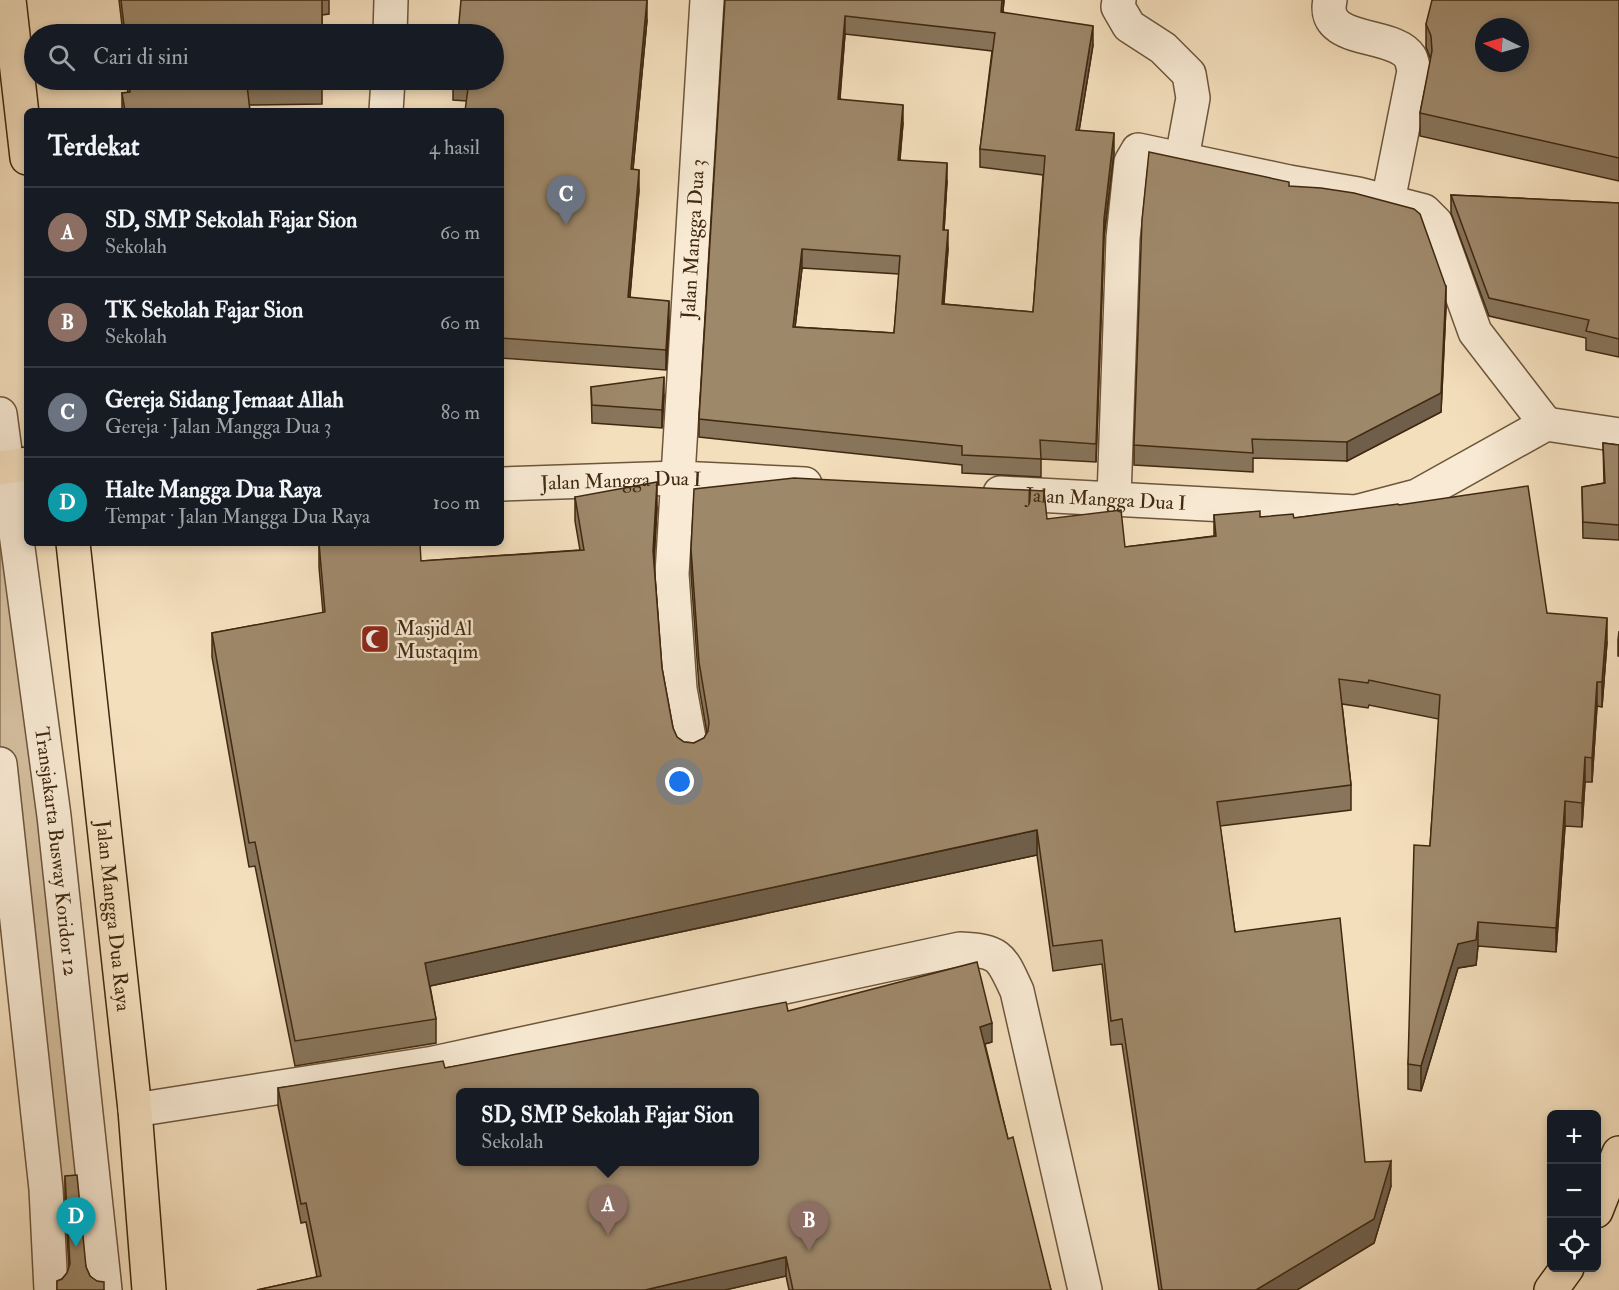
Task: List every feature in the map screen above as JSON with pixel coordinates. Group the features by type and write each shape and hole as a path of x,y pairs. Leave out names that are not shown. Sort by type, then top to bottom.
{"main road":[{"path":"9,0 24,132"},
{"name":"Jalan Mangga Dua Raya","path":"77,546 135,1110 149,1290"},
{"path":"1601,1198 1619,1153"},
{"path":"1551,1290 1564,1272"}],"street":[{"path":"391,24 392,0"},
{"name":"Jalan Mangga Dua 3","path":"691,749 680,689 672,574 707,0"},
{"path":"1119,0 1118,7 1129,26 1163,48 1189,74 1193,98 1182,158"},
{"path":"1329,0 1328,6 1334,22 1348,32 1400,48 1410,57 1414,70 1388,201"},
{"path":"386,108 387,90"},
{"path":"1114,498 1123,238 1131,162 1138,150 1358,194 1424,211 1436,223 1474,332 1546,424 1619,435"},
{"name":"Transjakarta Busway Koridor 12","path":"0,414 11,467 54,816 105,1290"},
{"name":"Jalan Mangga Dua I","path":"972,492 1356,512 1417,496 1546,424"},
{"name":"Jalan Mangga Dua I","path":"504,484 678,478 831,485"},
{"path":"0,764 46,1189 51,1290"},
{"path":"135,1110 434,1063 960,949 986,950 1004,962 1017,991 1085,1290"}],"shaded area":[{"path":"0,410 96,1197 48,1202 0,763"}],"building":[{"path":"121,0 322,0 322,24 124,24"},
{"path":"461,0 647,0 631,169 639,170 628,297 669,301 666,350 504,338 504,108 465,108 468,90 504,90 504,24 459,24"},
{"path":"725,0 1002,0 1001,12 1093,26 1076,130 1114,133 1104,219 1096,444 1040,440 1041,459 962,455 962,446 699,419","holes":["845,16 995,33 980,149 1045,156 1033,312 942,304 948,230 943,230 947,163 898,160 903,105 838,99","802,249 900,256 894,333 793,327"]},
{"path":"1432,0 1619,0 1619,158 1420,113 1432,51 1431,36 1426,24"},
{"path":"130,90 248,90 250,108 124,108 122,93 130,92"},
{"path":"1149,152 1289,182 1289,186 1354,193 1414,209 1420,214 1446,287 1441,393 1347,442 1252,439 1253,453 1134,445 1142,220"},
{"path":"1451,195 1619,203 1619,339 1586,331 1589,320 1489,298"},
{"path":"664,377 662,410 592,405 591,387"},
{"path":"1603,443 1619,445 1619,525 1583,522 1582,487 1605,483"},
{"path":"794,478 1044,491 1047,519 1121,510 1125,547 1216,536 1214,515 1260,511 1260,517 1293,514 1294,518 1528,486 1547,613 1607,618 1602,682 1597,682 1592,758 1585,757 1582,803 1565,801 1556,928 1478,922 1476,940 1458,944 1421,1066 1408,1064 1414,845 1430,846 1440,695 1369,680 1368,683 1339,679 1351,785 1217,802 1235,932 1340,918 1365,1162 1391,1161 1374,1219 1256,1290 1162,1290 1122,1019 1111,1021 1102,940 1053,946 1037,830 425,963 436,1019 295,1041 255,842 249,843 212,633 325,612 319,546 420,546 421,561 584,550 575,497 657,482 653,551 662,668 673,728 677,737 684,742 694,743 704,738 709,722 699,662 691,549 694,489"},
{"path":"977,962 992,1023 980,1027 1008,1139 1013,1137 1051,1290 793,1290 786,1257 645,1290 257,1290 321,1276 306,1203 301,1204 278,1088 443,1061 445,1068 786,1002 788,1011"},
{"path":"77,1175 86,1267 90,1276 97,1281 104,1282 104,1290 57,1290 57,1281 67,1273 70,1264 65,1176"}],"place":[{"name":"Gereja Sidang Jemaat Allah","path":"566,225"},
{"name":"Masjid Al Mustaqim","path":"375,639"},
{"name":"SD, SMP Sekolah Fajar Sion","path":"608,1235"},
{"name":"Halte Mangga Dua Raya","path":"76,1247"},
{"name":"TK Sekolah Fajar Sion","path":"809,1251"}]}
